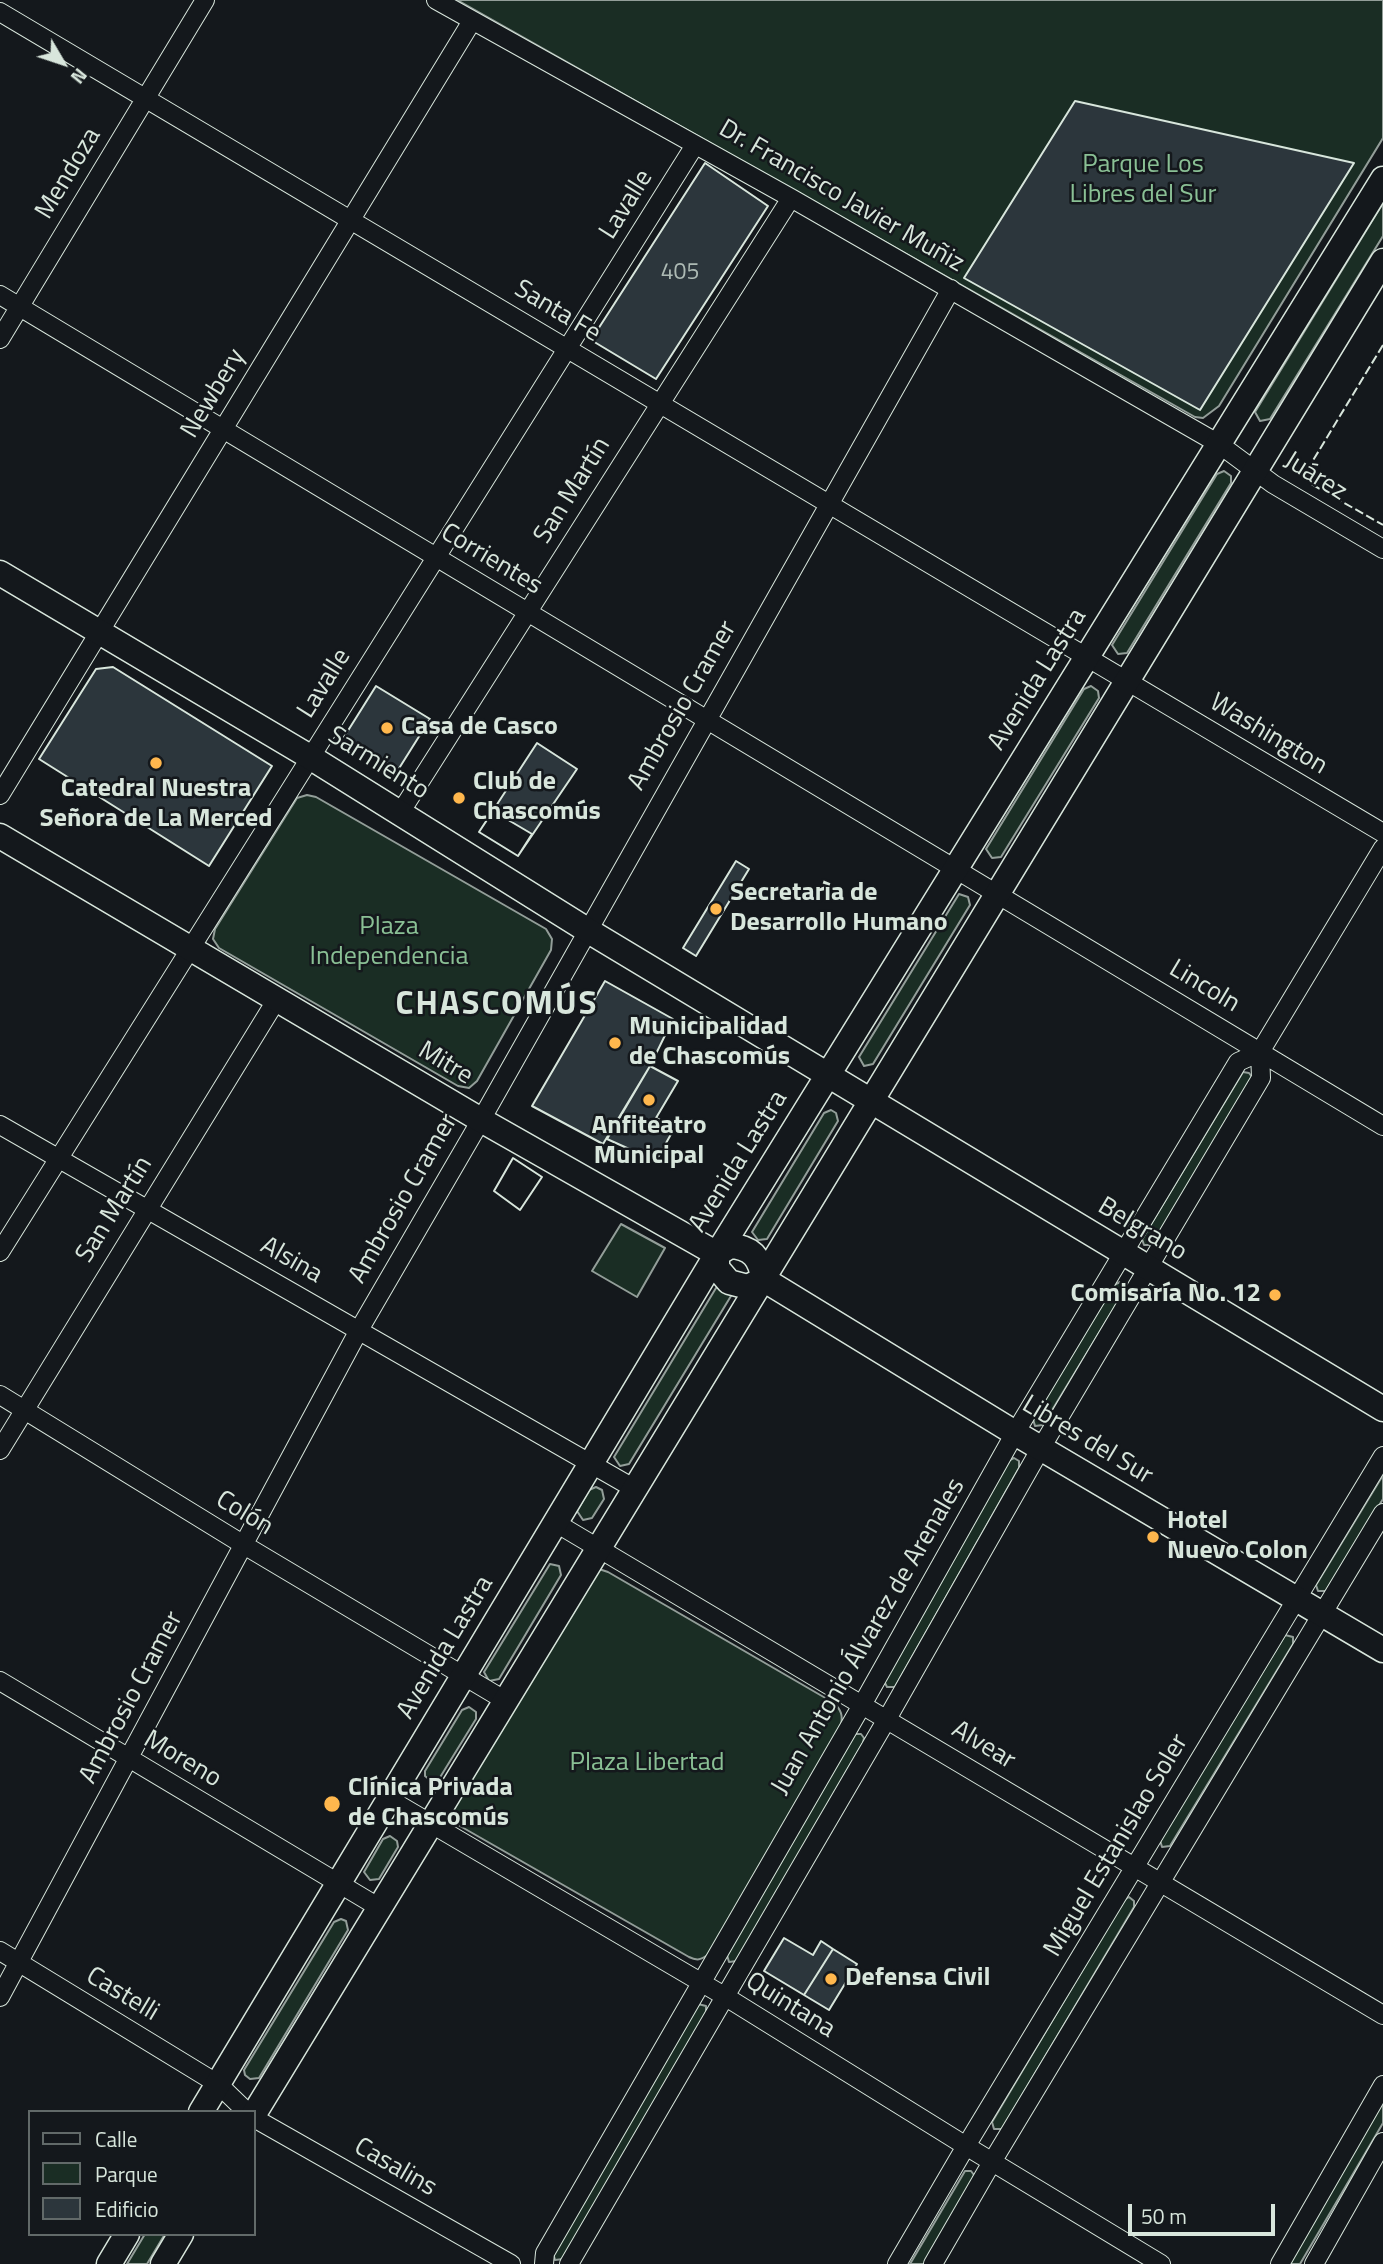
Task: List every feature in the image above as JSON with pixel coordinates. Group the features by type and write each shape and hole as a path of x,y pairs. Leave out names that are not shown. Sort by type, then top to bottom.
{"main road":[{"name":"Avenida Lastra","path":"202,2110 718,1254 1383,179"},
{"path":"256,2113 1383,261"},
{"name":"Sarmiento","path":"0,573 310,757 828,1076"},
{"name":"Mitre","path":"0,836 481,1120 718,1254"},
{"name":"Belgrano","path":"828,1076 1383,1409"},
{"path":"718,1254 717,1268 729,1282 748,1287 763,1279"},
{"name":"Libres del Sur","path":"763,1279 1015,1433 1383,1650"},
{"path":"109,2264 126,2236"},
{"path":"163,2264 180,2236"}],"street":[{"name":"Mendoza","path":"0,340 205,0"},
{"name":"Dr. Francisco Javier Muñiz","path":"436,0 951,289 1219,444 1255,470"},
{"name":"Santa Fe","path":"0,12 1087,658"},
{"name":"Newbery","path":"0,795 472,21"},
{"name":"Lavalle","path":"0,1252 695,145"},
{"name":"San Martín","path":"400,813 791,198"},
{"name":"Ambrosio Cramer","path":"0,1997 359,1330 481,1120 705,719 951,289"},
{"name":"Corrientes","path":"0,295 956,869"},
{"name":"Juárez","path":"1255,470 1273,484 1383,550"},
{"name":"Washington","path":"1087,658 1383,833"},
{"name":"Juan Antonio Álvarez de Arenales","path":"569,2264 887,1719 1041,1448 1261,1078 1260,1052 1383,848"},
{"name":"Lincoln","path":"956,869 1383,1126"},
{"name":"San Martín","path":"0,1450 146,1208 277,999"},
{"name":"Juan Antonio Álvarez de Arenales","path":"544,2264 545,2253 862,1705 1015,1433 1238,1062 1260,1052"},
{"name":"Alsina","path":"0,1125 635,1489"},
{"name":"Colón","path":"0,1395 506,1701"},
{"name":"Miguel Estanislao Soler","path":"897,2264 1383,1456"},
{"path":"933,2264 1383,1513"},
{"name":"Alvear","path":"556,1523 1383,2015"},
{"name":"Moreno","path":"0,1681 380,1908"},
{"name":"Quintana","path":"389,1799 726,1997 1161,2264"},
{"name":"Castelli","path":"0,1951 218,2084 245,2110"},
{"path":"1280,2264 1383,2085"},
{"name":"Casalins","path":"256,2117 511,2264"},
{"path":"1314,2264 1383,2142"}],"green space":[{"name":"Parque Los Libres del Sur","path":"457,0 1383,0 1383,138 1219,406 1203,418 1195,417"},
{"path":"1383,203 1383,236 1270,419 1260,421 1255,412"},
{"path":"1224,471 1231,476 1231,483 1127,653 1118,654 1112,645 1217,474"},
{"path":"1091,686 1098,691 1099,698 1001,857 992,858 986,849 1084,689"},
{"name":"Plaza Independencia","path":"307,795 316,797 546,929 552,939 551,950 477,1081 469,1088 458,1086 219,948 213,939 215,929 297,798"},
{"path":"959,894 968,897 970,905 873,1064 864,1066 859,1057"},
{"path":"1243,1072 1252,1077 1152,1245 1144,1245 1142,1239"},
{"path":"831,1110 836,1113 838,1121 767,1239 758,1240 752,1232 824,1113"},
{"path":"621,1224 665,1248 637,1297 592,1271"},
{"path":"1120,1282 1125,1286 1124,1292 1043,1425 1035,1426 1033,1419 1114,1285"},
{"path":"720,1286 731,1292 731,1296 629,1464 620,1466 614,1457 716,1288"},
{"path":"1014,1458 1019,1461 1019,1468 895,1687 887,1687 884,1681 1008,1461"},
{"path":"1383,1475 1383,1499 1326,1591 1318,1591 1316,1585"},
{"path":"596,1487 602,1490 604,1499 592,1518 583,1520 577,1511 589,1490"},
{"path":"550,1564 559,1566 561,1575 499,1679 489,1681 484,1672"},
{"name":"Plaza Libertad","path":"599,1569 834,1703 841,1713 841,1725 709,1954 704,1958 689,1957 453,1822 448,1816"},
{"path":"1285,1635 1293,1637 1293,1644 1170,1846 1162,1847 1160,1840"},
{"path":"469,1707 476,1712 476,1719 439,1779 430,1780 425,1776 425,1771 462,1710"},
{"path":"855,1734 861,1734 863,1743 737,1961 729,1962 727,1955"},
{"path":"390,1836 397,1841 398,1847 379,1879 370,1880 364,1872 383,1839"},
{"path":"1129,1897 1134,1901 1134,1907 1002,2129 994,2129 992,2122 1124,1900"},
{"path":"341,1919 346,1921 348,1930 259,2078 250,2079 244,2070 334,1922"},
{"path":"698,2004 706,2006 706,2013 563,2259 555,2260 553,2253"},
{"path":"1383,2098 1383,2123 1300,2264 1287,2264"},
{"path":"965,2171 971,2171 973,2180 924,2264 910,2264"},
{"path":"144,2236 164,2236 147,2264 127,2264"}],"building":[{"path":"1075,101 1354,163 1200,410 964,278"},
{"path":"705,163 768,206 656,379 591,340"},
{"name":"Catedral Nuestra Señora de La Merced","path":"113,667 272,766 209,866 39,759 96,669"},
{"name":"Casa de Casco","path":"376,686 430,719 398,770 344,737"},
{"path":"537,743 577,769 518,856 479,832"},
{"path":"493,811 532,834 518,856 479,832"},
{"name":"Secretarìa de Desarrollo Humano","path":"736,861 749,869 696,956 683,948"},
{"name":"Municipalidad de Chascomús","path":"605,981 673,1019 650,1066 603,1144 532,1106"},
{"name":"Anfiteatro Municipal","path":"650,1066 678,1081 656,1118 675,1127 656,1161 607,1139"},
{"path":"513,1158 542,1177 520,1210 494,1191"},
{"path":"513,1158 542,1177 520,1210 494,1191"},
{"path":"784,1938 813,1955 821,1941 833,1949 804,1995 764,1971"},
{"name":"Defensa Civil","path":"833,1949 857,1964 829,2010 804,1995"}],"fence":[{"path":"1383,345 1306,472 1311,484 1383,525"}],"place":[{"name":"Casa de Casco","path":"387,728"},
{"name":"Catedral Nuestra Señora de La Merced","path":"156,763"},
{"name":"Club de Chascomús","path":"459,798"},
{"name":"Secretarìa de Desarrollo Humano","path":"716,909"},
{"name":"Municipalidad de Chascomús","path":"615,1043"},
{"name":"Anfiteatro Municipal","path":"649,1100"},
{"name":"Comisaría No. 12","path":"1275,1295"},
{"name":"Hotel Nuevo Colon","path":"1153,1537"},
{"name":"Clínica Privada de Chascomús","path":"332,1804"},
{"name":"Defensa Civil","path":"831,1979"}],"district":[{"name":"CHASCOMÚS","path":"497,1006"}]}
